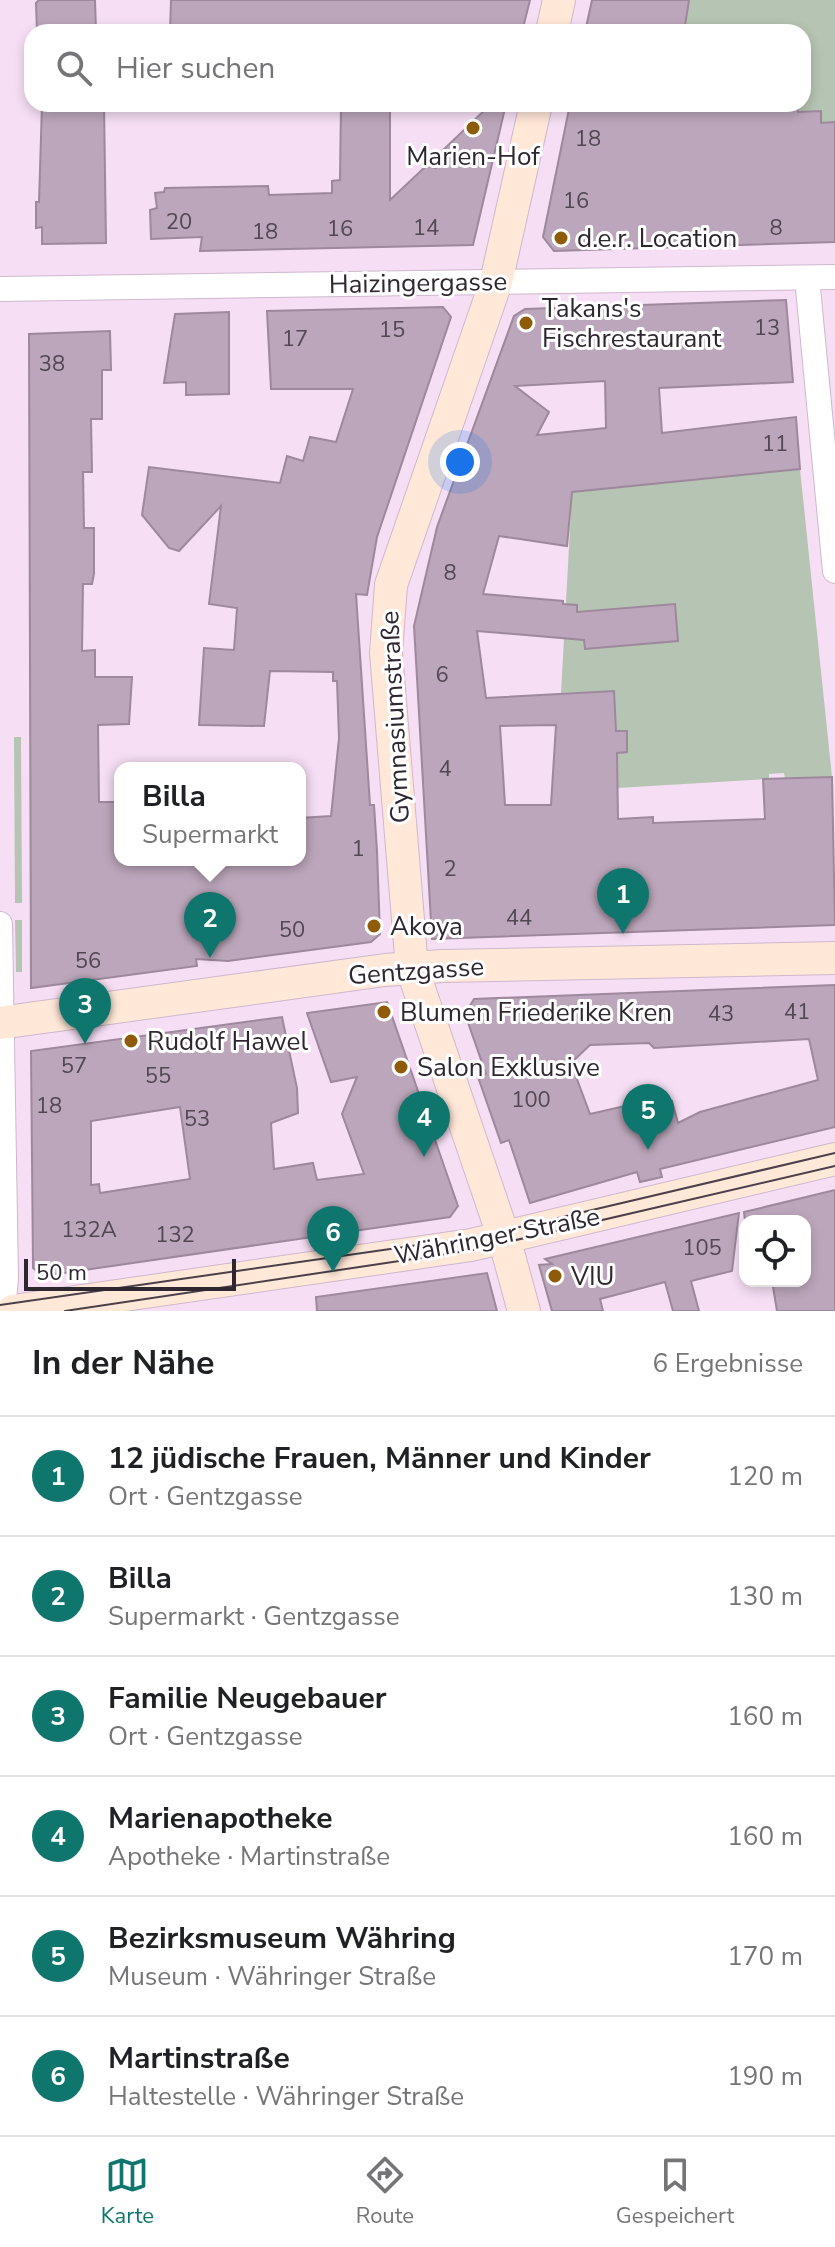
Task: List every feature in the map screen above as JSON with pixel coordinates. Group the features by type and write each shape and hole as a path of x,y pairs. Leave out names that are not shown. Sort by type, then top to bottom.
{"main road":[{"path":"554,24 559,0"},
{"name":"Gymnasiumstraße","path":"524,1311 504,1238 412,968 386,653 391,585 496,282 534,112"},
{"name":"Gentzgasse","path":"1,1023 412,968 835,958"},
{"name":"Währinger Straße","path":"13,1311 357,1263 504,1238 835,1159"}],"street":[{"name":"Haizingergasse","path":"0,289 835,277"},
{"path":"807,278 835,571"},
{"path":"0,924 6,1278 3,1311"}],"green space":[{"path":"689,0 835,0 835,122 821,123 821,111 811,111 811,24 685,24"},
{"path":"800,469 832,777 785,778 784,773 769,774 769,779 617,788 617,753 627,752 627,732 616,731 614,691 561,693 572,492"},
{"path":"14,737 21,737 22,903 15,903"},
{"path":"15,920 22,920 22,972 16,972"}],"building":[{"path":"39,0 95,0 96,24 37,24 36,3"},
{"path":"171,0 530,0 524,24 170,24"},
{"path":"592,0 689,0 685,24 587,24"},
{"path":"821,111 821,123 835,122 835,242 554,251 543,237 568,112"},
{"path":"42,112 104,112 106,243 42,244 42,227 36,228 36,202 39,202"},
{"path":"341,112 390,112 390,200 426,166 436,168 440,153 483,112 504,112 473,245 200,251 202,237 151,239 150,210 157,208 155,193 164,192 165,188 268,186 269,195 332,193 332,181 340,180"},
{"path":"786,300 793,382 659,388 662,433 796,417 800,469 572,492 567,546 499,536 483,594 563,601 563,604 577,605 577,612 675,604 678,641 585,649 584,640 477,631 486,698 614,691 616,731 627,731 627,752 617,753 618,819 653,817 653,823 765,819 763,779 832,777 835,925 432,939 414,626 437,527 514,316 525,309","holes":["605,381 606,428 537,435 549,412 515,386","556,725 551,805 505,805 500,726"]},
{"path":"443,307 451,317 377,537 367,595 356,594 370,805 374,805 380,934 371,942 228,961 196,959 197,966 31,988 29,334 110,331 111,370 102,370 102,419 91,419 92,472 83,472 84,528 94,528 94,574 92,584 83,584 82,651 95,650 95,677 132,677 129,724 98,725 99,802 114,802 114,866 306,866 306,818 331,816 339,738 337,681 333,681 333,672 270,671 264,726 199,725 204,648 234,650 237,608 209,604 221,506 179,551 169,548 142,515 149,467 280,483 287,456 303,461 310,437 336,442 353,389 271,389 267,311"},
{"path":"229,312 229,394 186,395 186,382 164,383 175,314"},
{"path":"835,985 835,1127 660,1169 662,1177 640,1182 637,1172 530,1203 509,1140 501,1143 478,1077 486,1074 465,1014 474,999","holes":["809,1039 818,1080 700,1112 678,1123 672,1101 637,1110 629,1105 590,1114 571,1063 590,1045 649,1043 654,1048"]},
{"path":"387,1002 458,1206 450,1217 43,1276 33,1268 31,1051 282,1017 297,1088 298,1113 271,1123 274,1169 313,1163 317,1180 364,1174 342,1114 357,1077 331,1082 307,1013","holes":["180,1107 190,1179 100,1193 99,1184 91,1185 91,1121"]},
{"path":"835,1190 835,1311 777,1311 773,1287 811,1287 811,1215 744,1215 744,1212"},
{"path":"739,1213 732,1271 691,1281 699,1311 673,1311 665,1282 600,1299 603,1311 552,1311 539,1265 552,1264 545,1259"},
{"path":"487,1273 497,1311 317,1311 316,1297"}],"tram line":[{"path":"0,1305 481,1236 835,1153"},
{"path":"65,1311 473,1250 835,1166"}],"place":[{"name":"Marien-Hof","path":"473,128"},
{"name":"d.e.r. Location","path":"561,238"},
{"name":"Takans's Fischrestaurant","path":"526,323"},
{"name":"Akoya","path":"374,926"},
{"name":"12 jüdische Frauen, Männer und Kinder","path":"623,934"},
{"name":"Billa","path":"210,958"},
{"name":"Blumen Friederike Kren","path":"384,1012"},
{"name":"Rudolf Hawel","path":"131,1041"},
{"name":"Familie Neugebauer","path":"85,1044"},
{"name":"Salon Exklusive","path":"401,1067"},
{"name":"Bezirksmuseum Währing","path":"648,1150"},
{"name":"Marienapotheke","path":"424,1157"},
{"name":"Martinstraße","path":"333,1272"},
{"name":"VIU","path":"555,1276"}]}
